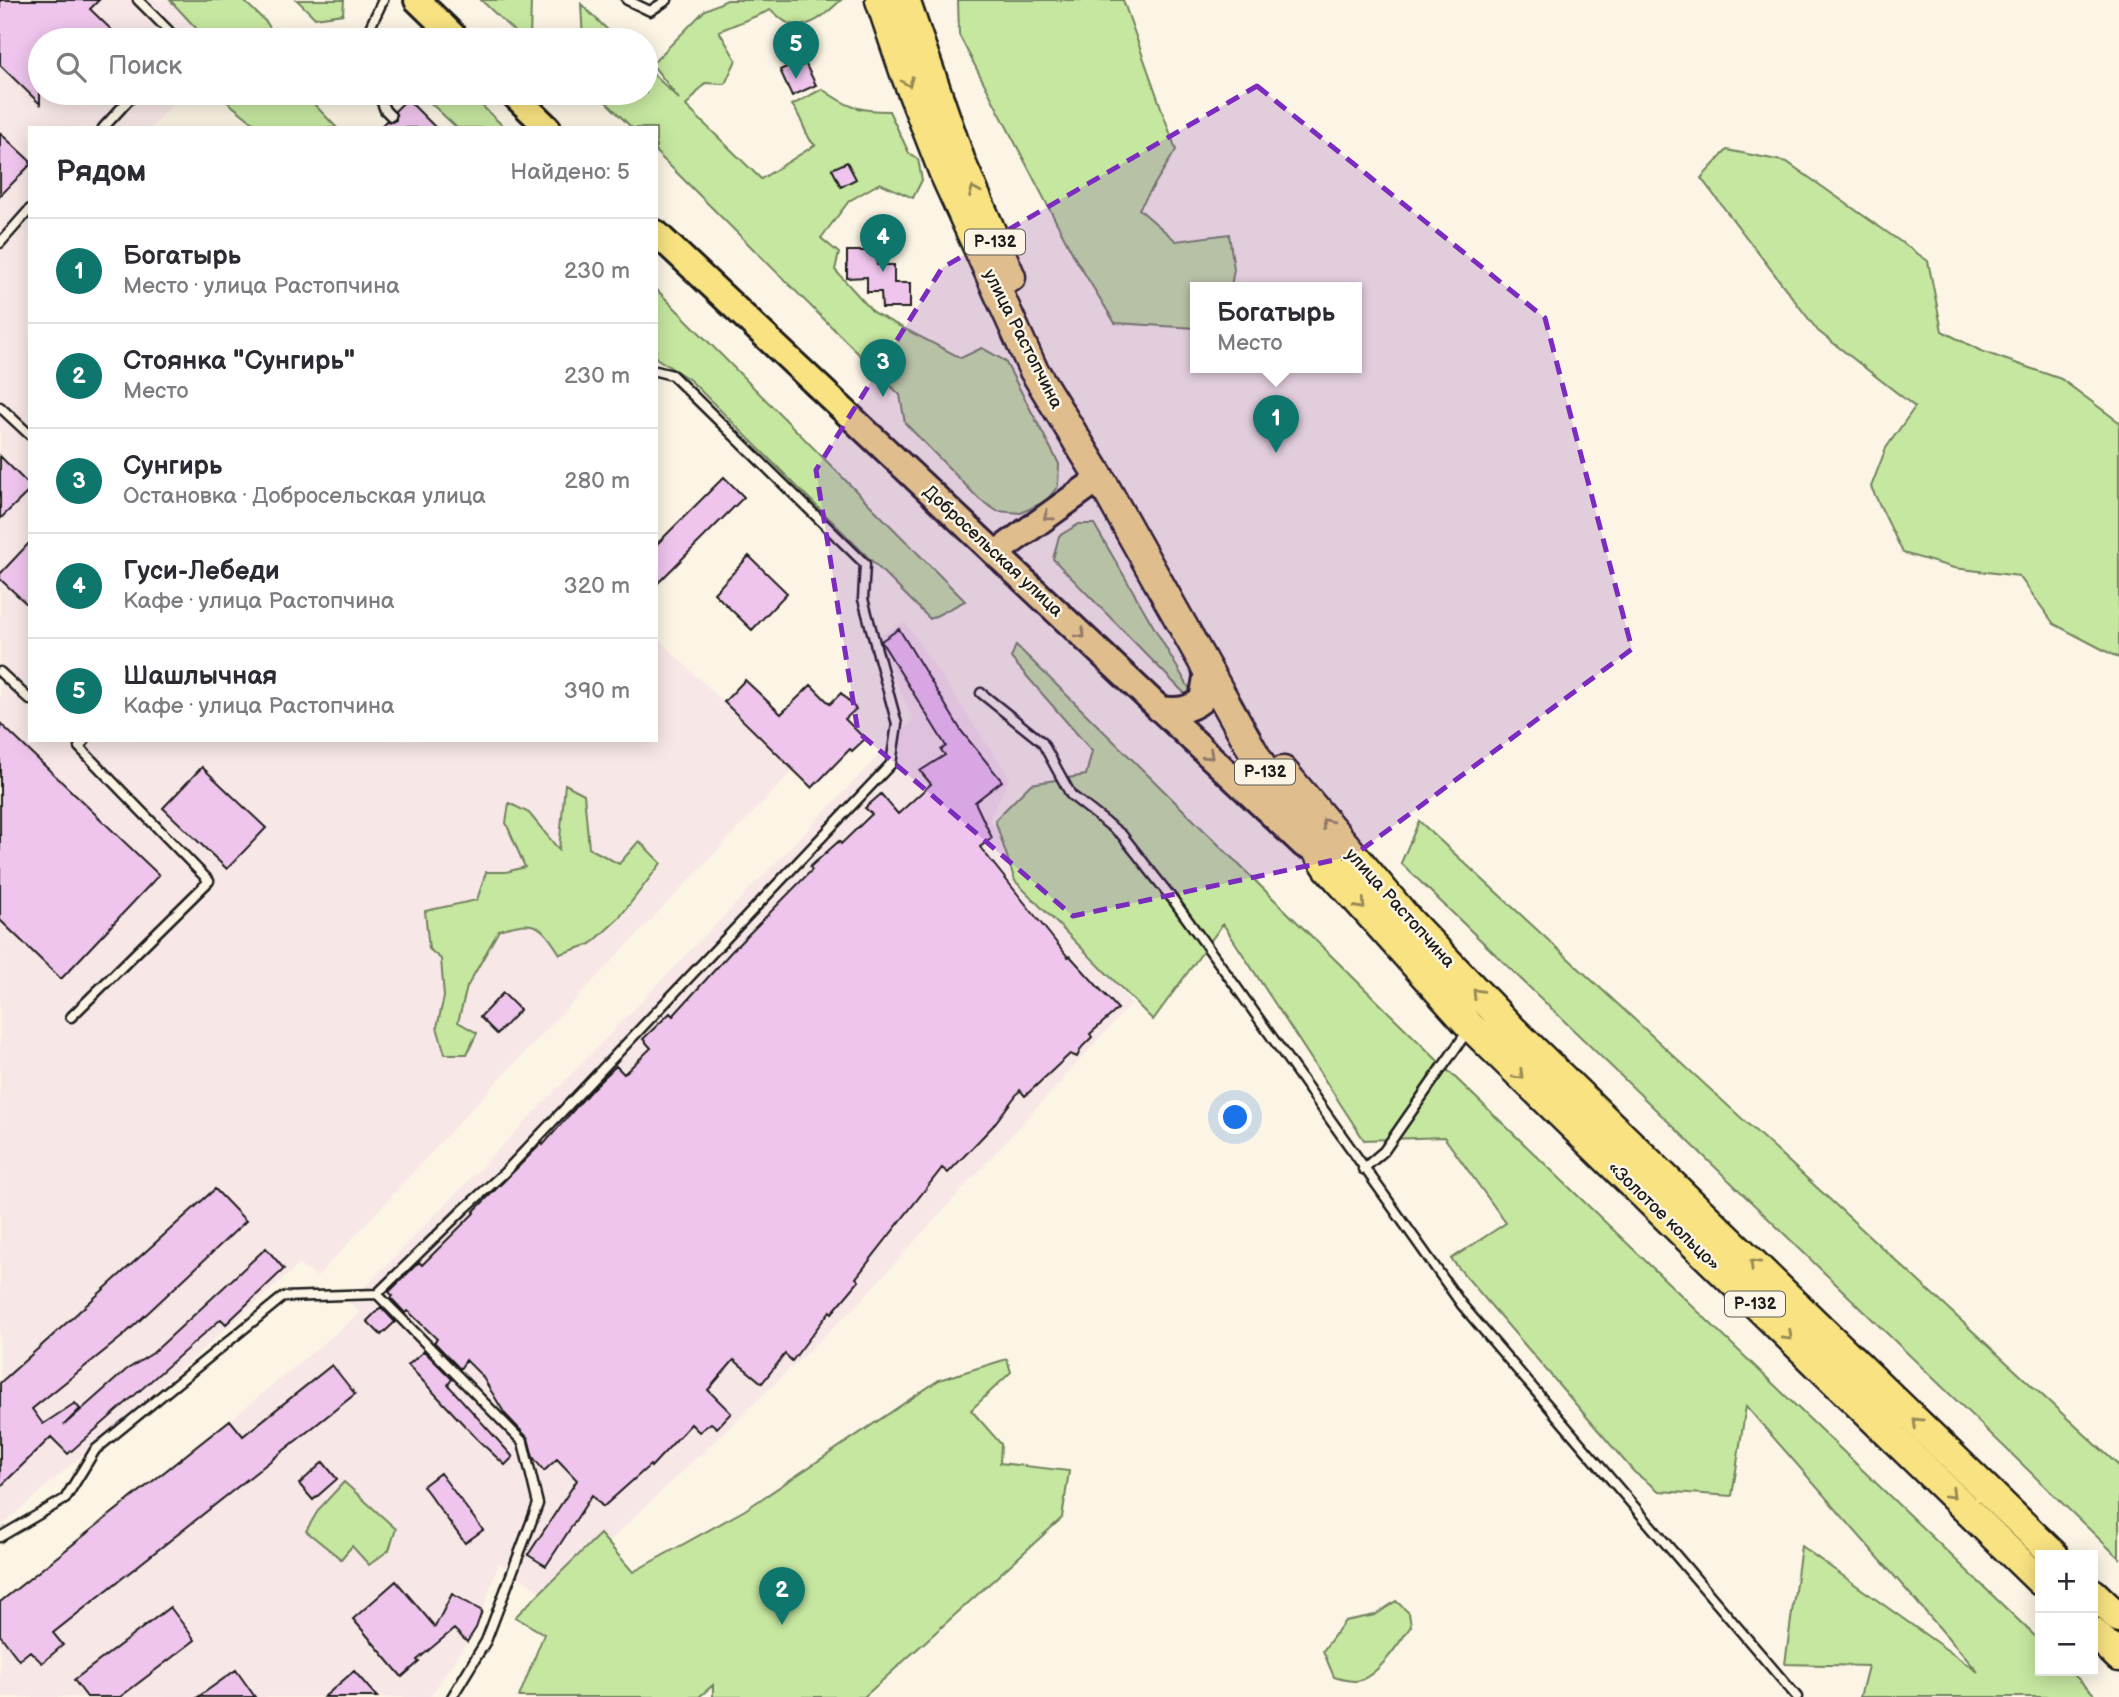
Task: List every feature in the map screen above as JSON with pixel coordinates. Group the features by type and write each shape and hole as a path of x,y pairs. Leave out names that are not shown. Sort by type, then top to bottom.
{"highway":[{"name":"улица Растопчина","path":"880,0 938,158 1033,369 1100,478 1268,778 1329,869"},
{"name":"улица Растопчина","path":"905,0 961,162 1100,478"},
{"name":"улица Растопчина","path":"1207,672 1293,785 1410,922 1511,1028 1612,1127"},
{"name":"«Золотое кольцо»","path":"1329,869 1471,1027 2035,1576"},
{"name":"«Золотое кольцо»","path":"1612,1127 2049,1550"},
{"path":"2098,1598 2119,1619"},
{"path":"2098,1637 2119,1657"}],"main road":[{"path":"417,0 446,28"},
{"path":"524,105 546,126"},
{"name":"Добросельская улица","path":"658,235 1329,869"},
{"path":"996,553 1100,478"},
{"path":"1159,709 1175,711 1191,708 1202,700 1207,672"}],"lane":[{"path":"138,0 166,28"},
{"path":"370,28 383,0"},
{"path":"627,0 650,11 667,0"},
{"path":"105,126 124,105"},
{"path":"383,105 391,116"},
{"path":"0,243 28,211"},
{"path":"0,1537 65,1499 95,1450 283,1297 377,1294 504,1173 891,764 897,723 863,599 865,564 672,375 658,372"},
{"path":"0,407 28,433"},
{"path":"0,672 28,698"},
{"path":"981,693 1042,742 1071,794 1122,835 1237,988 1462,1306 1797,1697"},
{"path":"71,1017 209,881 82,744"},
{"path":"1363,1169 1384,1151 1471,1027"},
{"path":"377,1294 523,1442 538,1504 486,1641 452,1697"}],"highlighted area":[{"path":"1257,86 1545,318 1632,649 1353,856 1073,916 858,732 816,470 942,268"}],"shaded area":[{"path":"0,0 170,0 196,28 28,28 28,105 172,105 153,126 28,126 28,742 658,742 658,639 794,770 477,1103 317,1277 299,1265 0,1527"},
{"path":"905,622 1010,778 989,820 1131,1004 855,1307 550,1598 499,1563 476,1629 430,1697 0,1697 0,1602 360,1313 350,1303 913,720 876,637"}],"green space":[{"path":"170,0 243,0 270,28 196,28"},
{"path":"297,0 344,0 343,14 315,18"},
{"path":"481,0 531,0 530,28 510,28"},
{"path":"727,0 841,0 818,19 805,25 787,23 771,10 719,31 736,60 725,84 705,83 686,106 761,179 815,145 792,105 822,89 853,107 889,111 909,153 918,159 922,180 913,198 880,183 849,201 821,238 839,253 835,270 874,313 961,358 982,348 1005,361 1059,464 1058,486 1046,501 1021,513 997,511 980,500 905,423 900,395 658,154 658,126 630,126 609,105 658,105 658,79 679,99 658,72 658,58 705,10"},
{"path":"958,0 1123,0 1176,150 1139,209 1176,241 1229,234 1234,269 1232,282 1190,282 1190,328 1115,323 1075,258 959,35"},
{"path":"581,4 606,28 582,28"},
{"path":"231,105 315,105 335,126 257,126"},
{"path":"433,105 481,105 503,126 455,126"},
{"path":"1727,150 1787,162 1928,261 1942,331 1981,351 2061,379 2119,422 2119,658 2054,624 2019,576 1954,568 1903,553 1871,487 1886,448 1915,407 1818,331 1701,178"},
{"path":"658,291 965,601 930,619 690,380 658,359"},
{"path":"1079,524 1094,524 1195,698 1192,701 1053,559 1059,536"},
{"path":"1016,645 1438,1061 2035,1636 2035,1676 2075,1676 2097,1697 1860,1697 1868,1666 1785,1664 1801,1546 1978,1672 1746,1406 1732,1496 1659,1491 1634,1472 1451,1259 1506,1223 1444,1137 1364,1140 1223,924 1153,1020 1015,881 995,820 1031,784 1086,775 1092,751 1011,658"},
{"path":"565,784 584,794 589,848 619,864 639,841 661,863 619,918 591,944 560,954 536,926 521,925 499,930 467,987 458,1022 477,1033 467,1054 445,1054 437,1027 444,997 441,959 429,949 425,911 477,900 486,872 506,872 525,867 506,823 509,803 529,813 559,850"},
{"path":"1419,821 2119,1466 2119,1558 1401,863"},
{"path":"1007,1359 1011,1372 971,1410 1001,1444 1000,1463 1069,1471 1062,1518 864,1697 713,1697 713,1685 699,1697 519,1697 544,1634 515,1617 600,1534 633,1572 745,1510 939,1380"},
{"path":"344,1482 396,1529 389,1550 369,1565 352,1546 341,1559 306,1531 319,1509"},
{"path":"1396,1601 1409,1613 1411,1626 1389,1656 1376,1671 1361,1680 1334,1677 1323,1651 1345,1621 1375,1615"}],"building":[{"path":"0,0 99,0 90,9 110,28 28,28 28,92 0,65"},
{"path":"803,59 816,85 792,96 780,70"},
{"path":"401,105 413,105 434,126 381,126 386,121 396,120 395,111"},
{"path":"0,133 28,159 28,167 0,196"},
{"path":"847,162 856,179 841,187 832,169"},
{"path":"847,251 876,251 877,265 894,265 894,283 910,283 910,308 882,308 881,292 867,292 867,277 847,278"},
{"path":"0,456 28,484 28,492 0,519"},
{"path":"724,477 744,497 658,583 658,543"},
{"path":"28,544 28,605 0,579 0,574"},
{"path":"749,556 787,593 752,630 714,593"},
{"path":"899,629 962,732 1002,781 975,802 992,838 980,847 1068,957 1070,956 1118,1009 1090,1034 1092,1037 1077,1057 1070,1054 1025,1096 1020,1090 992,1127 948,1173 942,1168 856,1278 859,1281 832,1313 830,1311 792,1361 785,1354 762,1383 734,1360 708,1390 731,1413 717,1428 711,1423 699,1432 691,1424 651,1467 650,1465 603,1507 592,1495 546,1566 528,1555 577,1480 557,1459 544,1471 533,1457 528,1438 505,1414 482,1376 466,1360 460,1369 434,1342 437,1339 408,1311 405,1313 389,1292 419,1262 422,1265 542,1143 543,1145 616,1066 624,1074 651,1048 643,1039 670,1013 673,1016 731,952 812,870 810,867 839,841 841,844 872,814 865,808 881,794 898,814 931,784 920,771 945,755 941,750 946,746 881,641"},
{"path":"745,680 781,714 811,685 830,704 841,693 856,709 845,719 865,739 852,751 850,749 812,788 724,702"},
{"path":"0,723 159,875 61,979 0,920"},
{"path":"202,767 266,828 227,869 163,808"},
{"path":"503,993 520,1010 497,1034 480,1017"},
{"path":"215,1189 246,1221 123,1336 32,1409 43,1424 75,1403 80,1409 64,1425 126,1370 153,1353 266,1248 284,1269 226,1324 221,1319 68,1454 51,1437 0,1487 0,1383"},
{"path":"381,1307 395,1322 381,1335 367,1321"},
{"path":"424,1351 452,1379 448,1385 513,1457 505,1465 408,1365"},
{"path":"332,1365 355,1394 53,1633 63,1645 42,1663 30,1651 19,1660 0,1635 0,1602 230,1420 243,1436"},
{"path":"323,1462 337,1479 313,1500 299,1484"},
{"path":"440,1473 483,1530 465,1543 423,1486"},
{"path":"396,1581 435,1627 452,1594 482,1611 467,1642 454,1629 417,1660 419,1662 402,1677 353,1619"},
{"path":"170,1607 195,1640 120,1697 87,1697 74,1680"},
{"path":"236,1670 255,1697 198,1697"},
{"path":"354,1671 377,1697 324,1697"}],"place":[{"name":"Шашлычная","path":"796,79"},
{"name":"Гуси-Лебеди","path":"883,272"},
{"name":"Сунгирь","path":"883,397"},
{"name":"Богатырь","path":"1276,453"},
{"name":"Стоянка \"Сунгирь\"","path":"782,1625"}]}
